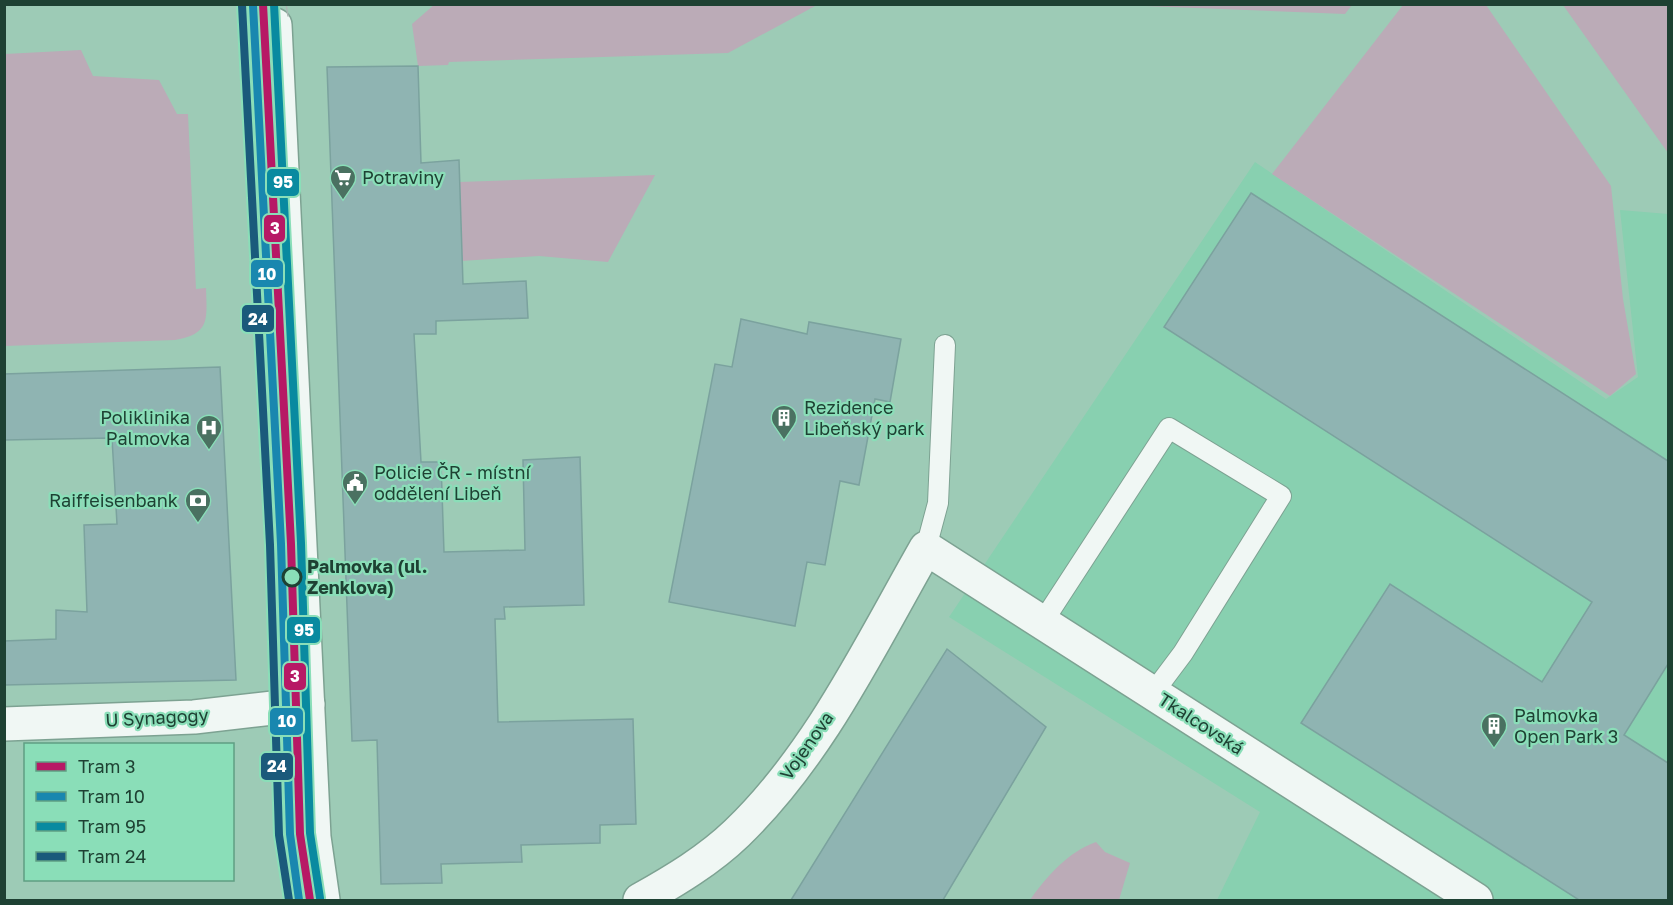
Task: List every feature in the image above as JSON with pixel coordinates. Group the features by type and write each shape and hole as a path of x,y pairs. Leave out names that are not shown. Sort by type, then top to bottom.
{"street":[{"path":"270,11 314,837 322,900"},
{"name":"Tkalcovská","path":"926,548 1476,900"},
{"name":"Vojenova","path":"640,900 683,876 737,833 800,761 851,679 926,548"},
{"name":"U Synagogy","path":"4,724 194,717 308,704"}],"lane":[{"path":"926,548 938,502 945,345"},
{"path":"1042,623 1169,428 1281,496 1183,653 1153,693"}],"shaded area":[{"path":"435,4 817,5 728,53 449,62 448,65 418,66 412,24"},
{"path":"1120,5 1352,5 1345,14"},
{"path":"1403,5 1486,5 1611,186 1623,299 1636,374 1610,396 1272,174"},
{"path":"1563,5 1668,5 1668,153"},
{"path":"81,50 93,76 159,80 177,114 188,114 196,289 206,288 206,317 204,324 195,334 175,340 5,346 5,54"},
{"path":"1255,162 1606,399 1638,377 1620,210 1668,214 1668,900 1217,900 1260,812 949,617"},
{"path":"655,175 608,262 539,256 461,261 459,182"},
{"path":"1096,842 1105,852 1130,863 1119,900 1030,900 1043,882 1067,858"}],"building":[{"path":"418,66 421,163 459,160 463,284 526,281 528,318 436,321 436,334 414,334 421,462 441,462 444,552 525,550 523,460 580,457 584,605 504,607 505,619 495,619 498,722 633,719 636,824 600,825 600,843 521,845 522,862 441,864 442,883 381,884 377,740 352,741 327,67"},
{"path":"1251,193 1668,461 1668,664 1624,735 1668,763 1668,900 1579,900 1301,723 1390,584 1542,682 1592,602 1164,327"},
{"name":"Rezidence Libeňský park","path":"741,319 807,334 809,322 901,339 890,402 875,399 859,485 840,481 825,565 807,562 795,626 669,602 715,364 732,367"},
{"path":"220,367 236,680 4,685 4,641 56,639 56,610 87,612 84,525 117,524 112,438 4,440 4,374"},
{"path":"947,649 1046,727 943,900 791,900"}],"tram line":[{"path":"250,4 267,98"},
{"name":"3","path":"263,4 291,544 300,834 310,900"},
{"name":"95","path":"274,4 301,543 310,833 320,898"},
{"path":"286,4 288,16"},
{"name":"24","path":"242,5 270,545 279,835 289,900"},
{"name":"10","path":"253,5 281,544 290,834 299,900"}],"place":[{"name":"Potraviny","path":"343,201"},
{"name":"Rezidence Libeňský park","path":"784,441"},
{"name":"Poliklinika Palmovka","path":"209,451"},
{"name":"Policie ČR - místní oddělení Libeň","path":"355,506"},
{"name":"Raiffeisenbank","path":"198,524"},
{"name":"Palmovka (ul. Zenklova)","path":"292,577"},
{"name":"Palmovka Open Park 3","path":"1494,749"}]}
